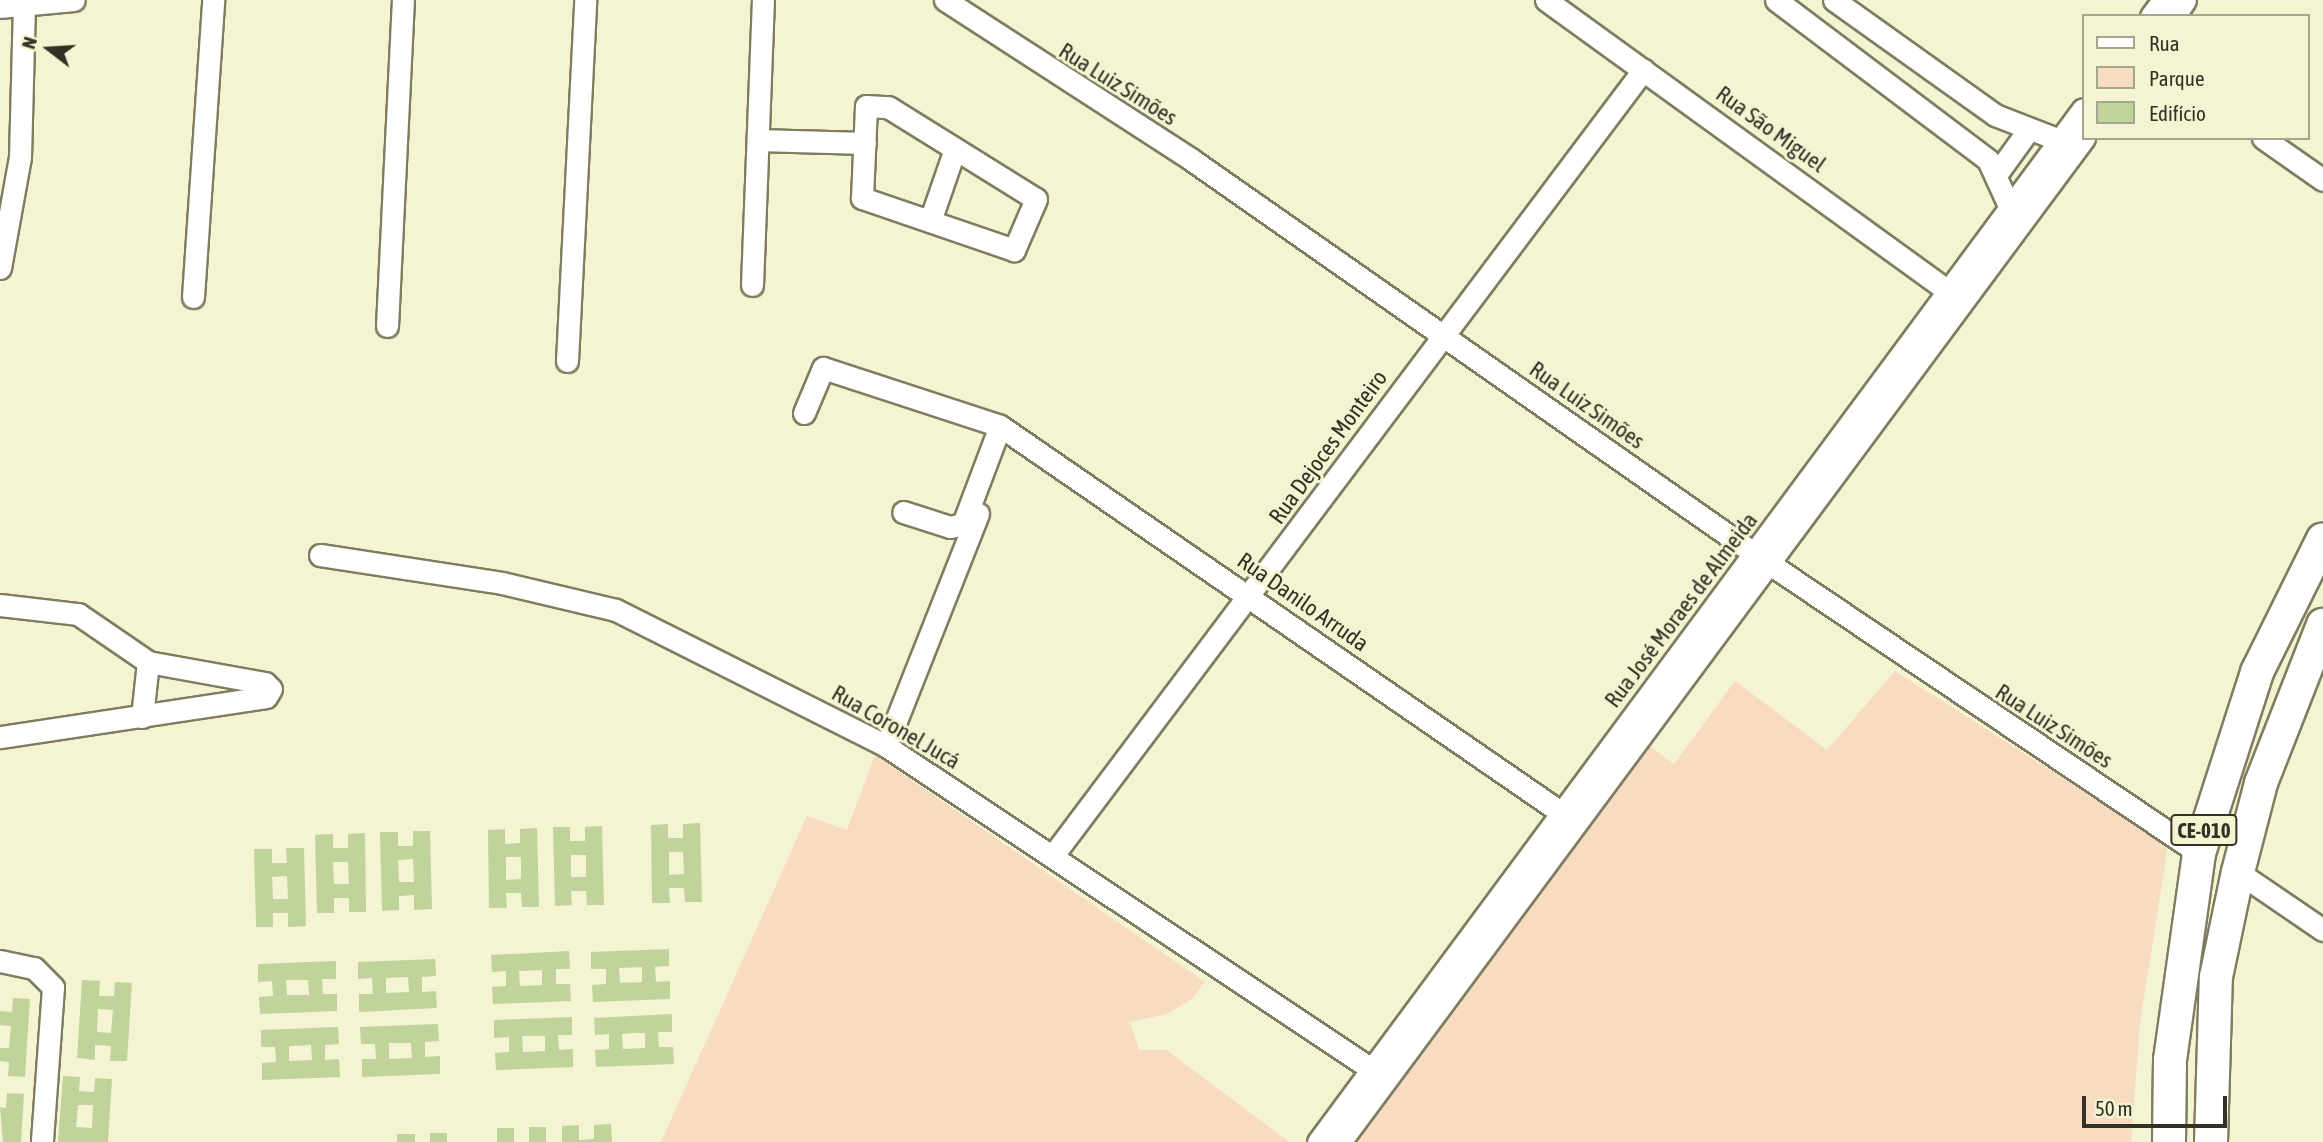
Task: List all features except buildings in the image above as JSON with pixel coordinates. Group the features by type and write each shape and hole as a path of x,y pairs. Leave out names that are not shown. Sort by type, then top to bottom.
{"highway":[{"name":"CE-010","path":"2169,1142 2171,1048 2199,853 2257,672 2323,539"},
{"name":"CE-010","path":"2211,1142 2216,977 2238,872 2261,783 2323,625"}],"street":[{"path":"0,7 25,2 74,0"},
{"path":"193,297 213,0"},
{"path":"387,326 403,0"},
{"path":"567,361 585,0"},
{"path":"752,285 763,0"},
{"name":"Rua Luiz Simões","path":"945,0 1192,160 1761,559 2199,853"},
{"name":"Rua São Miguel","path":"1546,0 1956,297"},
{"path":"1776,0 1998,172 2010,208"},
{"path":"1834,0 1995,116 2074,142"},
{"path":"0,268 20,157 25,2"},
{"path":"1830,43 1852,13"},
{"path":"1899,96 1922,65"},
{"name":"Rua Dejoces Monteiro","path":"1054,854 1250,597 1643,70"},
{"path":"866,106 888,107 955,149 1036,199 1014,250 862,198 866,106"},
{"name":"Rua José Moraes de Almeida","path":"1318,1142 1379,1075 2074,142 2082,112"},
{"path":"1998,172 2029,129"},
{"path":"758,140 865,143"},
{"path":"2266,140 2323,180"},
{"name":"Rua José Moraes de Almeida","path":"1956,297 2010,208 2074,142"},
{"path":"930,221 955,149"},
{"name":"Rua Danilo Arruda","path":"804,413 823,368 1006,428 1570,818"},
{"path":"904,512 950,527 963,524 1006,428"},
{"path":"886,746 1006,428"},
{"name":"Rua Coronel Jucá","path":"320,555 604,604 886,746 1054,854 1379,1075"},
{"path":"0,606 78,614 148,663 265,683 271,689 265,697 0,737"},
{"path":"142,717 148,663"},
{"path":"2238,872 2323,930"},
{"path":"0,961 34,968 53,987 41,1142"},
{"name":"Rua José Moraes de Almeida","path":"1340,1142 1379,1075"}],"green space":[{"path":"1895,671 2168,845 2140,1023 2131,1142 1346,1142 1646,743 1674,764 1735,681 1827,750"},
{"path":"875,755 1205,982 1192,999 1167,1014 1130,1022 1139,1050 1166,1050 1289,1142 661,1142 807,816 847,830"}]}
